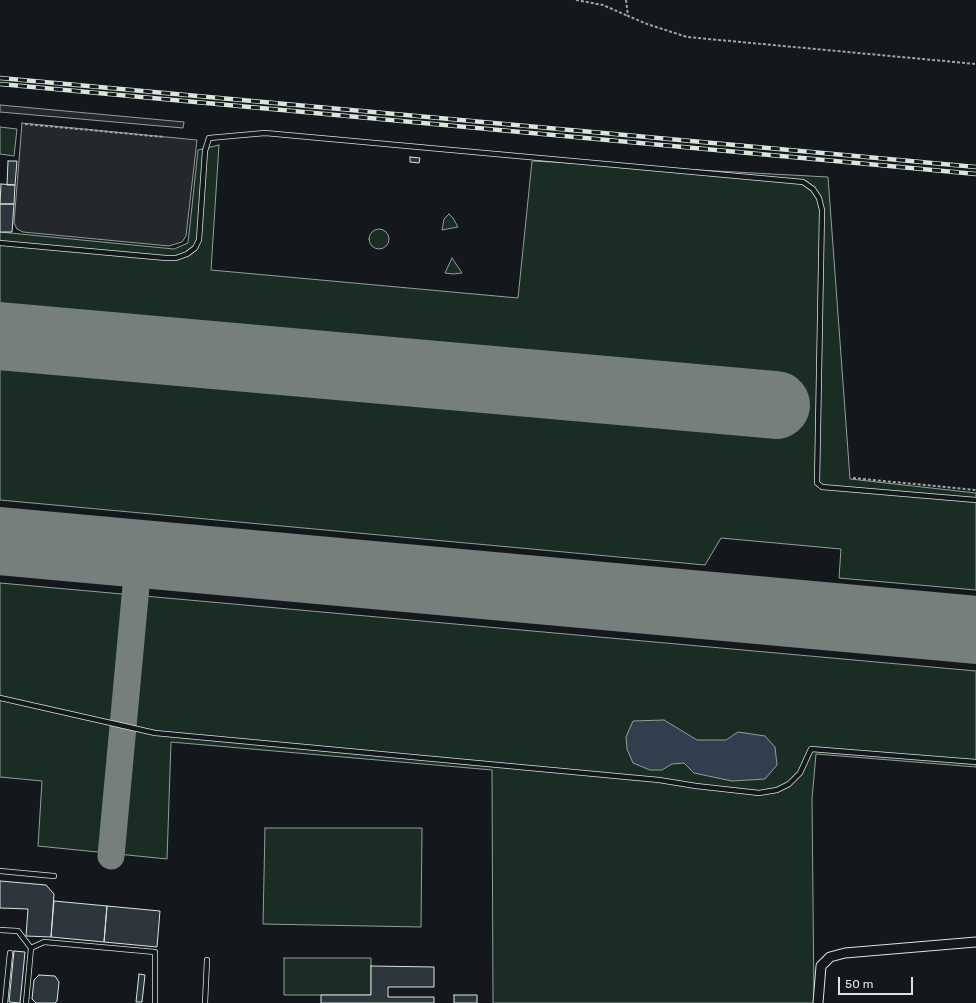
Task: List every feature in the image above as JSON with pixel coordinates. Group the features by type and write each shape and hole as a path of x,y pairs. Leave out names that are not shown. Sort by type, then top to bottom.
{"street":[{"path":"818,1003 821,966 830,957 844,953 976,942"}],"lane":[{"path":"0,243 166,258 176,258 187,254 195,248 199,240 205,151 209,138 264,134 803,182 814,189 819,198 822,210 817,483 822,487 976,500"},
{"path":"0,698 155,733 659,780 759,793 777,790 789,784 800,773 811,749 976,762"},
{"path":"0,871 54,876"},
{"path":"0,930 18,931 31,948 26,1003"},
{"path":"31,948 44,942 155,952 155,1003"},
{"path":"5,1003 10,953"},
{"path":"205,1003 207,960"}],"path":[{"path":"576,0 603,5 647,24 687,37 976,64"},
{"path":"626,0 628,16"},
{"path":"25,124 164,137"},
{"path":"853,478 976,490"}],"green space":[{"path":"0,127 17,129 14,156 0,154"},
{"path":"219,145 211,270 518,298 532,161 828,177 850,479 976,493 976,590 839,578 841,549 721,538 705,565 0,500 0,232 174,249 188,243 198,150"},
{"path":"449,214 458,227 442,230 444,219"},
{"path":"379,229 386,232 389,239 386,246 379,249 372,246 369,239 372,232"},
{"path":"452,258 462,273 445,273"},
{"path":"0,583 976,671 976,767 816,754 812,799 814,1003 493,1003 492,770 171,742 167,859 38,846 42,781 0,777"},
{"path":"265,828 422,828 421,927 263,924"},
{"path":"284,958 371,958 371,995 284,995"}],"shaded area":[{"path":"0,105 184,122 183,128 0,112"},
{"path":"22,123 197,140 186,236 182,242 169,246 23,232 17,229 14,223"}],"water":[{"path":"664,720 697,740 726,740 738,732 765,736 775,747 777,765 765,779 732,781 694,773 684,763 672,764 662,770 650,770 633,763 627,749 626,737 633,721"}],"building":[{"path":"410,157 420,158 419,163 410,162"},
{"path":"8,161 17,161 15,185 7,185"},
{"path":"1,184 15,185 14,204 0,204"},
{"path":"0,204 14,204 12,232 0,232"},
{"path":"0,881 46,885 54,894 51,937 26,936 28,909 0,908"},
{"path":"54,901 107,906 104,942 51,937"},
{"path":"107,906 160,911 157,947 104,942"},
{"path":"14,951 25,952 20,1003 9,1002"},
{"path":"371,966 434,967 434,987 388,987 388,997 434,997 434,1003 321,1003 321,995 371,995"},
{"path":"139,974 145,975 142,1002 136,1002"},
{"path":"39,975 55,976 59,982 57,1001 55,1003 36,1003 32,999 34,980"},
{"path":"454,995 477,995 477,1003 454,1003"}],"taxiway":[{"path":"111,856 139,554"}],"runway":[{"path":"0,336 776,405"},
{"path":"0,541 976,630"}],"railway":[{"path":"0,78 976,167"},
{"path":"0,84 976,174"}]}
